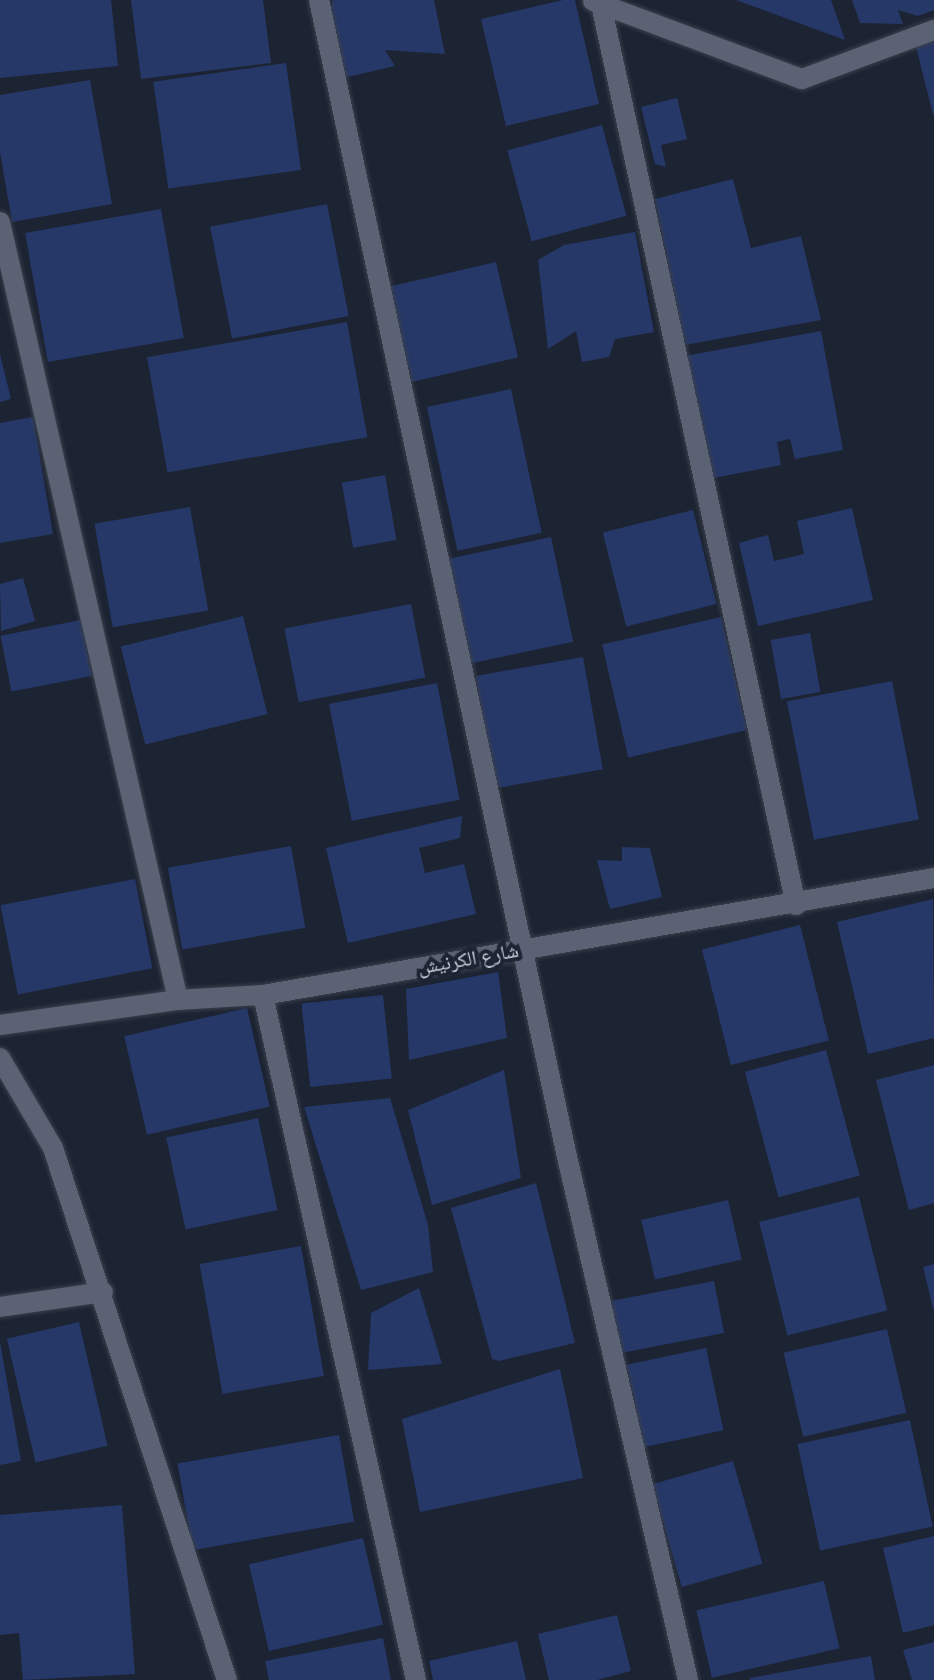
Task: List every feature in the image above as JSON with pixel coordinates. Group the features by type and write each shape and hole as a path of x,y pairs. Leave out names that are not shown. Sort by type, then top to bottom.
{"street":[{"path":"319,0 523,948 688,1680"},
{"path":"596,2 802,79 934,30"},
{"path":"596,2 796,905"},
{"path":"0,222 178,1000"},
{"name":"شارع الكرنيش","path":"0,1025 178,1000 263,995 523,948 796,905 934,878"},
{"path":"263,995 416,1680"},
{"path":"0,1058 53,1148 103,1292 227,1680"},
{"path":"0,1307 103,1292"}],"building":[{"path":"0,0 111,0 118,66 0,78"},
{"path":"131,0 263,0 271,63 141,79"},
{"path":"333,0 434,0 445,54 385,50 395,66 343,78 329,14"},
{"path":"575,0 599,104 506,126 481,19"},
{"path":"736,0 831,0 845,40"},
{"path":"852,0 934,0 934,10 918,16 898,10 903,24 860,23"},
{"path":"934,38 934,114 933,114 915,43"},
{"path":"286,63 301,170 168,189 153,82"},
{"path":"90,80 112,204 12,222 0,152 0,95"},
{"path":"677,98 687,139 661,145 666,167 655,164 641,107"},
{"path":"602,125 626,216 532,241 507,150"},
{"path":"733,179 751,248 801,236 821,320 685,345 655,199"},
{"path":"327,204 349,316 232,339 210,227"},
{"path":"161,209 184,338 48,362 25,233"},
{"path":"635,232 654,332 615,339 609,357 582,362 576,331 548,349 538,260 564,245"},
{"path":"496,262 518,357 412,382 390,287"},
{"path":"347,322 367,437 167,472 147,357"},
{"path":"821,331 843,450 795,459 790,439 777,442 781,465 708,479 685,356"},
{"path":"0,354 11,399 0,402"},
{"path":"511,389 542,533 457,551 427,407"},
{"path":"33,417 53,534 0,543 0,423"},
{"path":"385,475 396,540 353,548 342,483"},
{"path":"190,507 208,610 113,627 94,524"},
{"path":"852,508 873,600 758,626 739,543 768,535 774,561 804,554 797,521"},
{"path":"693,510 716,604 626,627 603,532"},
{"path":"551,537 573,642 469,664 446,559"},
{"path":"23,578 35,621 1,631 0,584"},
{"path":"411,604 425,678 299,702 284,629"},
{"path":"243,616 267,714 145,744 121,646"},
{"path":"721,617 747,730 628,757 602,644"},
{"path":"81,620 92,676 11,692 1,636"},
{"path":"810,633 820,692 781,699 771,640"},
{"path":"583,657 603,769 495,788 476,676"},
{"path":"892,681 919,819 814,840 787,701"},
{"path":"437,683 460,800 352,821 329,704"},
{"path":"462,816 460,838 419,848 425,873 464,864 476,914 348,943 326,848"},
{"path":"291,846 305,928 182,949 168,868"},
{"path":"622,847 650,848 662,897 610,909 597,860 622,861"},
{"path":"135,879 152,968 18,994 1,905"},
{"path":"933,899 934,1038 868,1054 837,922"},
{"path":"800,925 829,1040 731,1065 702,949"},
{"path":"498,972 507,1038 409,1060 406,989"},
{"path":"383,995 392,1079 310,1087 301,1004"},
{"path":"247,1008 270,1106 147,1135 124,1036"},
{"path":"826,1050 860,1176 779,1197 745,1072"},
{"path":"934,1065 934,1203 909,1210 876,1080"},
{"path":"504,1070 521,1178 432,1205 408,1110"},
{"path":"390,1098 428,1225 433,1272 361,1290 304,1107"},
{"path":"258,1118 278,1210 186,1229 166,1138"},
{"path":"536,1183 575,1343 499,1361 492,1359 451,1208"},
{"path":"859,1197 887,1311 787,1335 759,1222"},
{"path":"728,1200 742,1259 655,1279 641,1220"},
{"path":"301,1246 324,1376 222,1394 200,1264"},
{"path":"934,1264 934,1308 933,1308 923,1267"},
{"path":"714,1281 724,1333 621,1353 611,1301"},
{"path":"419,1288 442,1364 368,1370 371,1313"},
{"path":"79,1322 108,1446 35,1462 7,1339"},
{"path":"887,1329 906,1413 803,1437 784,1353"},
{"path":"0,1342 21,1461 0,1465"},
{"path":"706,1348 723,1430 644,1447 627,1365"},
{"path":"560,1369 583,1478 420,1512 402,1419"},
{"path":"910,1420 933,1527 820,1551 798,1444"},
{"path":"339,1435 354,1522 193,1550 177,1463"},
{"path":"733,1461 762,1564 682,1587 652,1484"},
{"path":"122,1505 135,1674 23,1680 19,1633 0,1635 0,1515"},
{"path":"934,1536 934,1625 903,1633 883,1548"},
{"path":"363,1538 383,1625 269,1651 249,1564"},
{"path":"824,1581 840,1648 712,1678 696,1610"},
{"path":"617,1615 631,1671 597,1680 549,1680 538,1634"},
{"path":"383,1638 391,1680 269,1680 265,1661"},
{"path":"517,1641 526,1680 433,1680 429,1661"},
{"path":"934,1642 934,1680 912,1680 903,1650"},
{"path":"871,1656 875,1680 750,1680 750,1678"}]}
